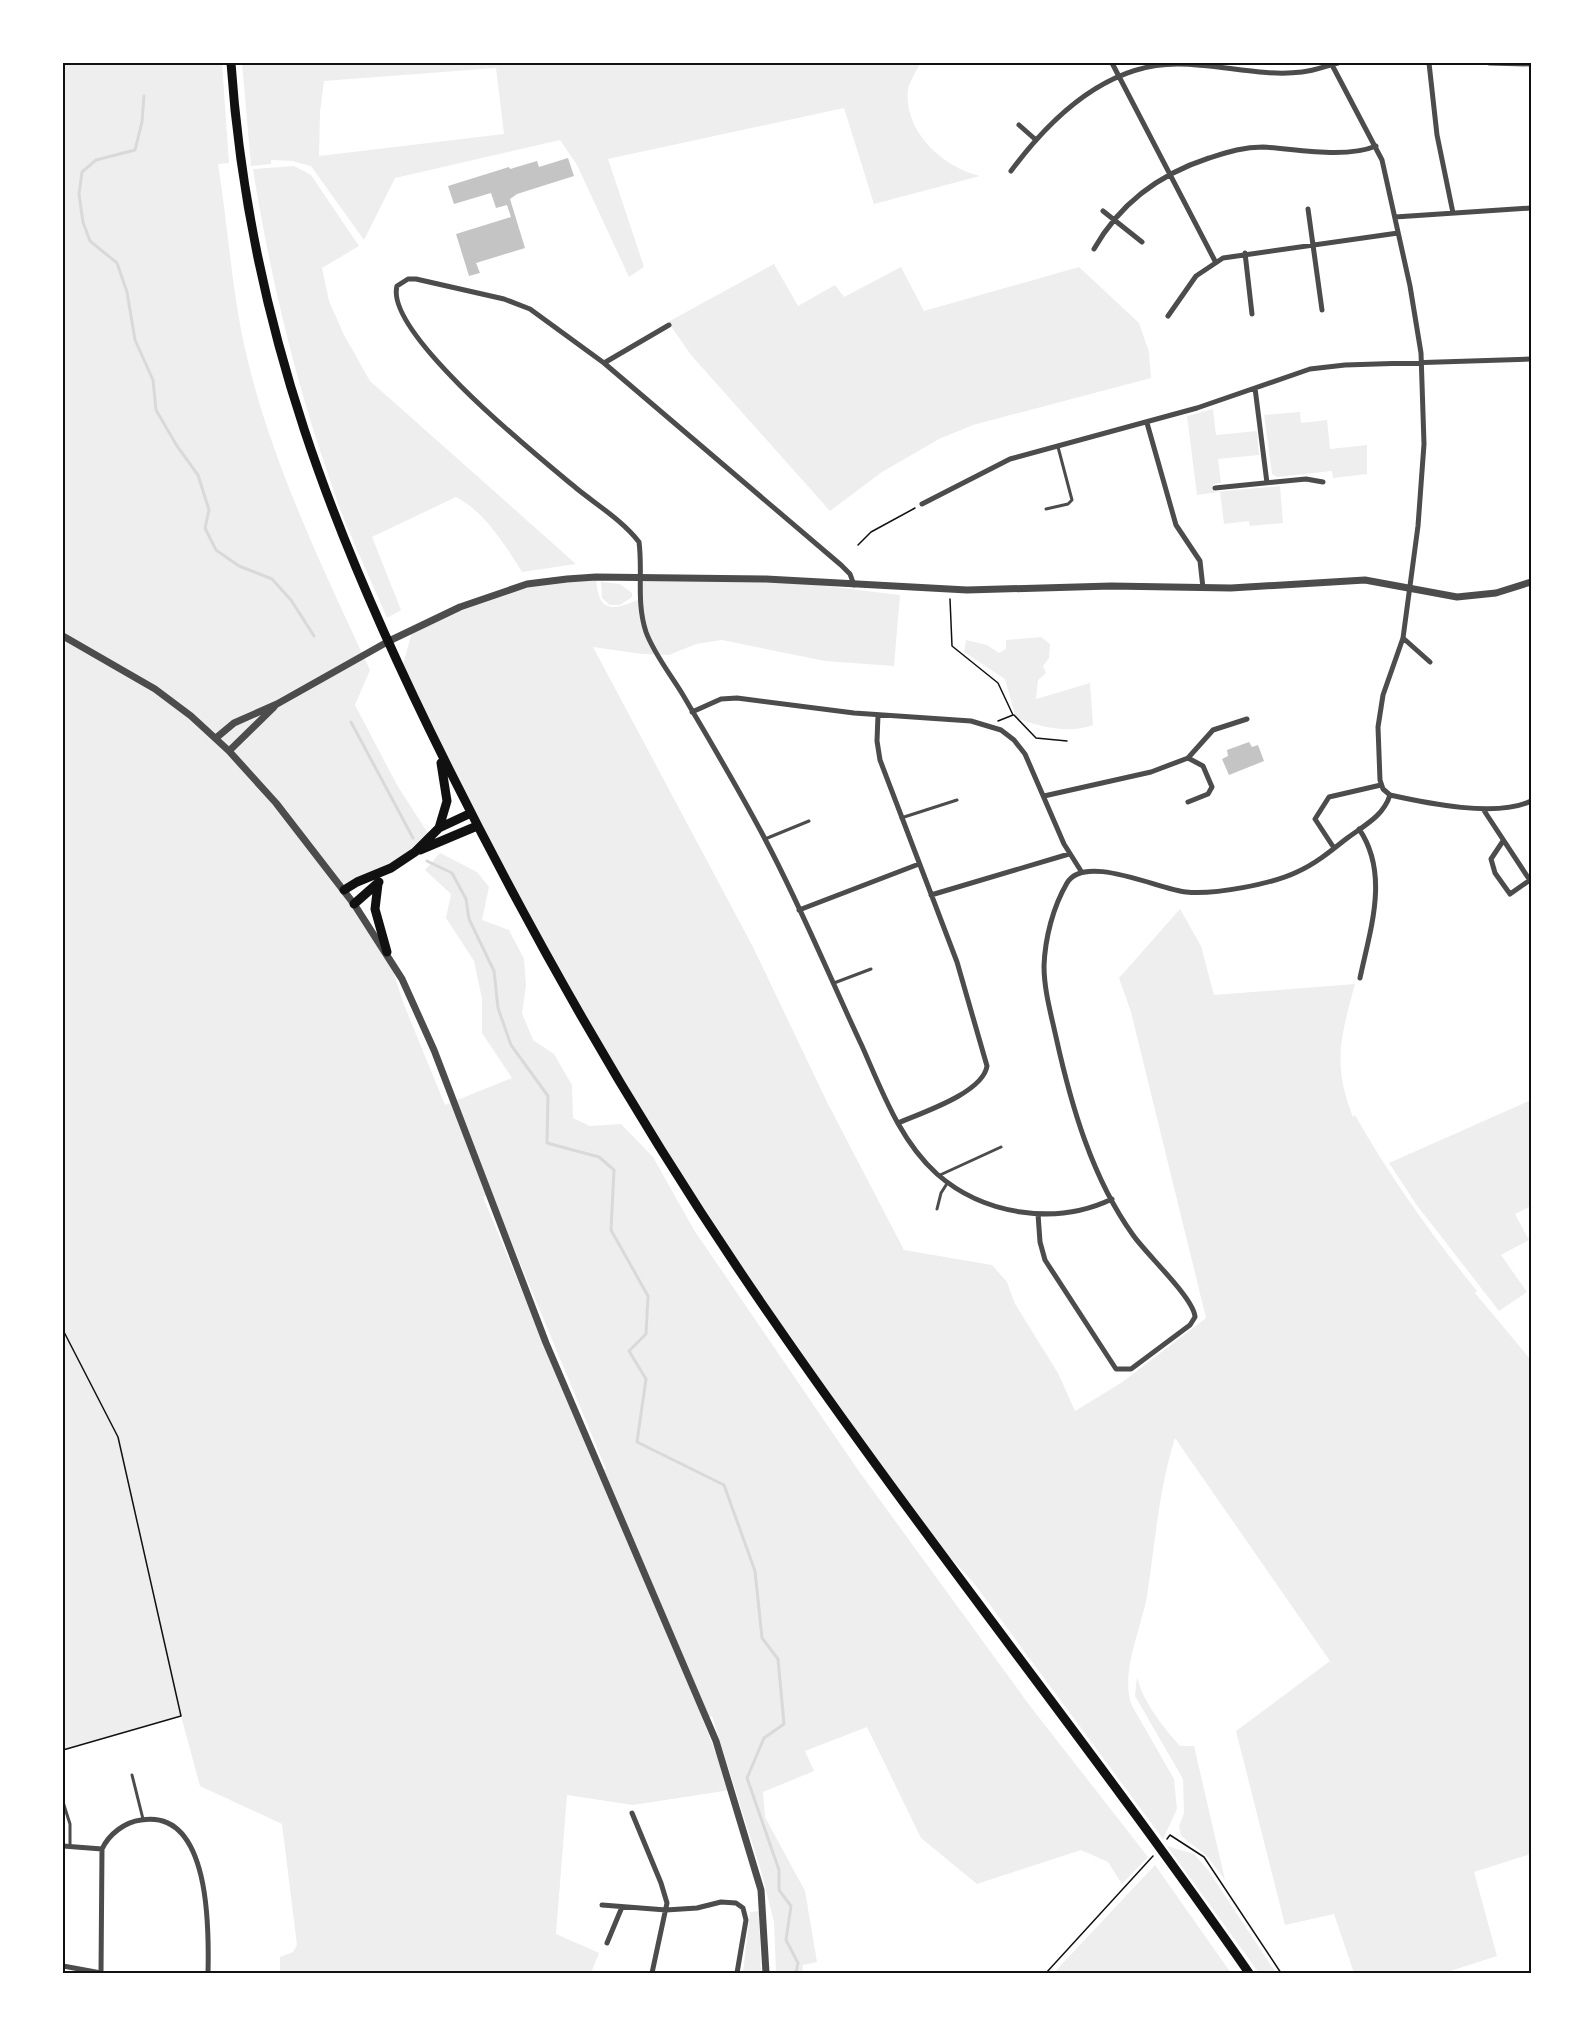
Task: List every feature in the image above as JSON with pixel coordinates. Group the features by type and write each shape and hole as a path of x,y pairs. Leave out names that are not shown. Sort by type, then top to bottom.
{"main road":[{"path":"231,63 255,246 287,380 311,456 342,539 437,746 477,826 586,1025 725,1250 877,1468 1250,1973"},
{"path":"437,746 447,801 439,828"},
{"path":"344,890 391,868 415,852 439,828 471,813"},
{"path":"415,852 444,842 477,826"},
{"path":"354,904 378,884 391,868"},
{"path":"378,884 375,909 387,952"}],"street":[{"path":"1112,63 1215,261"},
{"path":"1011,171 1036,140 1075,103 1117,76 1167,65 1211,65 1296,73 1334,63 1376,146 1386,175 1417,325 1421,363 1423,464 1403,638 1379,712 1381,785 1390,795 1483,809 1524,804 1531,801"},
{"path":"1429,63 1437,135 1453,213"},
{"path":"1489,63 1531,64"},
{"path":"1019,125 1036,140"},
{"path":"1094,249 1113,219 1144,190 1169,174 1237,148 1356,152 1376,146"},
{"path":"1395,217 1531,208"},
{"path":"1308,209 1322,310"},
{"path":"1103,211 1142,242"},
{"path":"1168,316 1191,282 1215,261 1245,253 1398,233"},
{"path":"1245,253 1252,314"},
{"path":"854,585 850,574 841,565 603,363 548,320 515,303 416,279 400,282 396,290 397,300 406,320 426,350 542,458 634,535 639,542 638,578 644,623 650,640 765,839 898,1123 914,1150 938,1175 988,1204 1038,1214 1072,1212 1112,1199"},
{"path":"603,363 669,326"},
{"path":"922,504 1001,462 1147,423 1255,388 1293,373 1322,367 1531,359"},
{"path":"1255,388 1267,483"},
{"path":"1147,423 1176,525 1200,561 1203,588"},
{"path":"1215,488 1306,478 1323,482"},
{"path":"216,738 234,723 277,704 413,628 479,599 527,584 589,577 766,579 950,590 1111,586 1203,588 1365,580 1439,595 1467,597 1496,593 1531,582"},
{"path":"63,636 149,685 216,738 276,803 344,890 387,952 425,1029 546,1343 700,1698 723,1758 761,1890 766,1973"},
{"path":"1403,638 1430,662"},
{"path":"692,712 721,699 737,698 878,715 991,725 1008,735 1025,754 1069,854 1081,872"},
{"path":"229,751 277,704"},
{"path":"878,715 879,755 957,962 987,1066 983,1080 977,1085 942,1104 898,1123"},
{"path":"1044,796 1151,772 1188,758 1213,730 1248,719"},
{"path":"1188,758 1203,766 1212,788 1208,794 1188,802"},
{"path":"1334,848 1315,819 1329,797 1338,793 1381,785"},
{"path":"1038,1214 1040,1242 1045,1260 1116,1369 1125,1371 1136,1366 1184,1331 1195,1317 1190,1302 1143,1249 1112,1199 1090,1152 1070,1092 1045,976 1047,940 1054,913 1067,882 1081,872 1097,870 1178,891 1204,892 1293,874 1334,848 1380,814 1390,795"},
{"path":"1524,804 1531,810"},
{"path":"1483,809 1530,881 1510,894 1495,873 1491,859 1503,841"},
{"path":"1359,829 1370,850 1377,883 1360,978"},
{"path":"931,895 1069,854"},
{"path":"799,910 919,864"},
{"path":"632,1813 664,1889 666,1910 652,1973"},
{"path":"63,1966 101,1973 102,1849 121,1827 143,1819 162,1822 179,1833 188,1843 201,1867 206,1908 208,1973"},
{"path":"63,1846 102,1849"},
{"path":"602,1905 666,1910 729,1902 743,1908 746,1930 738,1973"},
{"path":"607,1943 622,1907"}],"lane":[{"path":"1046,509 1068,504 1072,500 1058,447"},
{"path":"901,818 957,800"},
{"path":"765,839 809,821"},
{"path":"833,983 872,969"},
{"path":"938,1175 1000,1147"},
{"path":"937,1209 941,1193 948,1182"},
{"path":"132,1775 143,1819"},
{"path":"63,1802 69,1824 70,1846"}],"path":[{"path":"858,545 871,532 922,504"},
{"path":"950,590 952,646 998,683 1013,715 1036,738 1067,741"},
{"path":"991,725 1013,715"},
{"path":"63,1330 118,1437 181,1716 63,1750"},
{"path":"1163,1844 1170,1835 1204,1857 1281,1973"},
{"path":"1046,1973 1156,1853"}],"shaded area":[{"path":"63,63 222,63 229,163 218,164 238,314 252,378 296,506 370,670 355,705 397,785 433,841 344,890 387,952 403,1002 445,1105 512,1078 482,1033 482,999 474,961 446,918 451,894 425,870 440,853 477,872 489,887 482,920 509,930 524,959 526,986 522,1013 533,1040 554,1054 572,1085 573,1118 590,1126 621,1124 653,1157 694,1230 858,1470 1030,1706 1148,1857 1122,1884 1108,1862 1081,1850 977,1884 921,1838 867,1727 805,1751 814,1771 763,1792 765,1817 805,1891 817,1962 803,1965 802,1973 776,1973 774,1922 761,1871 712,1716 703,1720 730,1790 633,1805 567,1795 556,1934 599,1953 591,1973 280,1973 280,1957 293,1952 297,1945 282,1824 200,1786 181,1716 63,1750","holes":["491,1193 606,1469 597,1472 483,1197"]},
{"path":"242,63 920,63 908,89 908,104 919,133 939,156 952,165 980,176 874,204 844,108 608,159 644,267 629,277 577,165 560,140 395,178 364,240 311,166 292,161 271,160 271,164 251,166","holes":["496,68 504,134 319,156 320,112 324,81"]},
{"path":"294,166 311,175 359,246 322,268 329,301 344,335 370,381 576,564 522,572 485,520 456,497 372,537 401,610 387,618 343,517 318,445 295,367 267,249 253,169"},
{"path":"774,264 798,306 835,285 844,297 901,267 924,311 1079,267 1139,323 1149,352 1151,378 973,425 939,439 882,472 830,511 691,355 668,322"},
{"path":"1213,409 1216,435 1257,431 1259,455 1218,459 1221,483 1213,484 1214,492 1280,486 1283,523 1250,526 1249,521 1224,524 1220,492 1197,495 1187,416"},
{"path":"1300,412 1301,423 1327,420 1330,449 1367,445 1367,474 1333,478 1332,471 1277,477 1272,474 1264,415"},
{"path":"596,577 597,589 603,603 613,607 640,599 638,578 766,579 900,595 894,666 825,661 722,640 696,644 669,655 642,654 593,647 753,947 827,1102 904,1250 992,1265 1007,1282 1015,1304 1058,1373 1075,1411 1121,1383 1206,1318 1131,1012 1119,978 1180,909 1201,946 1214,995 1355,984 1341,1050 1342,1081 1353,1117 1355,1115 1397,1183 1477,1291 1475,1293 1531,1360 1531,1854 1474,1872 1497,1956 1444,1973 1354,1973 1334,1914 1285,1925 1236,1731 1330,1661 1175,1438 1161,1496 1147,1596 1128,1677 1131,1704 1174,1779 1177,1809 1163,1839 973,1582 916,1521 803,1364 586,1025 401,672 413,628 510,588"},
{"path":"601,582 620,584 632,593 632,597 620,605 610,605 602,598"},
{"path":"1041,637 1050,644 1049,658 1043,666 1046,673 1038,680 1036,699 1090,683 1093,725 1064,729 1016,718 1005,679 964,652 966,640 987,645 999,653 1006,649 1006,640"},
{"path":"1531,1100 1531,1206 1515,1214 1529,1240 1501,1255 1527,1292 1499,1311 1416,1204 1389,1163"},
{"path":"1137,1677 1154,1714 1167,1731 1180,1746 1194,1746 1225,1880 1206,1855 1181,1836 1179,1826 1184,1813 1183,1779 1135,1696"},
{"path":"1167,1846 1194,1854 1208,1870 1276,1973 1259,1973"},
{"path":"1155,1865 1231,1973 1054,1973 1061,1965"},
{"path":"759,1911 761,1973 743,1973 750,1912"}],"building":[{"path":"568,158 574,176 517,194 510,199 525,248 476,263 480,273 469,276 456,234 511,217 507,205 496,208 491,193 454,204 448,186 509,167 510,169 537,161 539,167"},
{"path":"1249,742 1252,747 1258,745 1264,761 1229,775 1222,759 1228,756 1227,750"}],"waterway":[{"path":"144,96 142,122 135,150 96,160 82,172 79,194 83,222 90,241 117,263 127,292 135,340 153,380 156,410 177,446 198,475 209,510 205,528 216,550 239,566 272,579 291,600 314,636"},
{"path":"351,722 413,838"},
{"path":"427,861 452,873 466,899 469,919 494,971 498,1008 511,1045 548,1096 547,1143 599,1157 614,1170 611,1230 648,1296 646,1334 629,1351 646,1379 637,1442 724,1485 755,1571 762,1638 778,1659 784,1724 764,1738 747,1778 779,1870 779,1890 791,1906 786,1940 798,1963 796,1973"}]}
